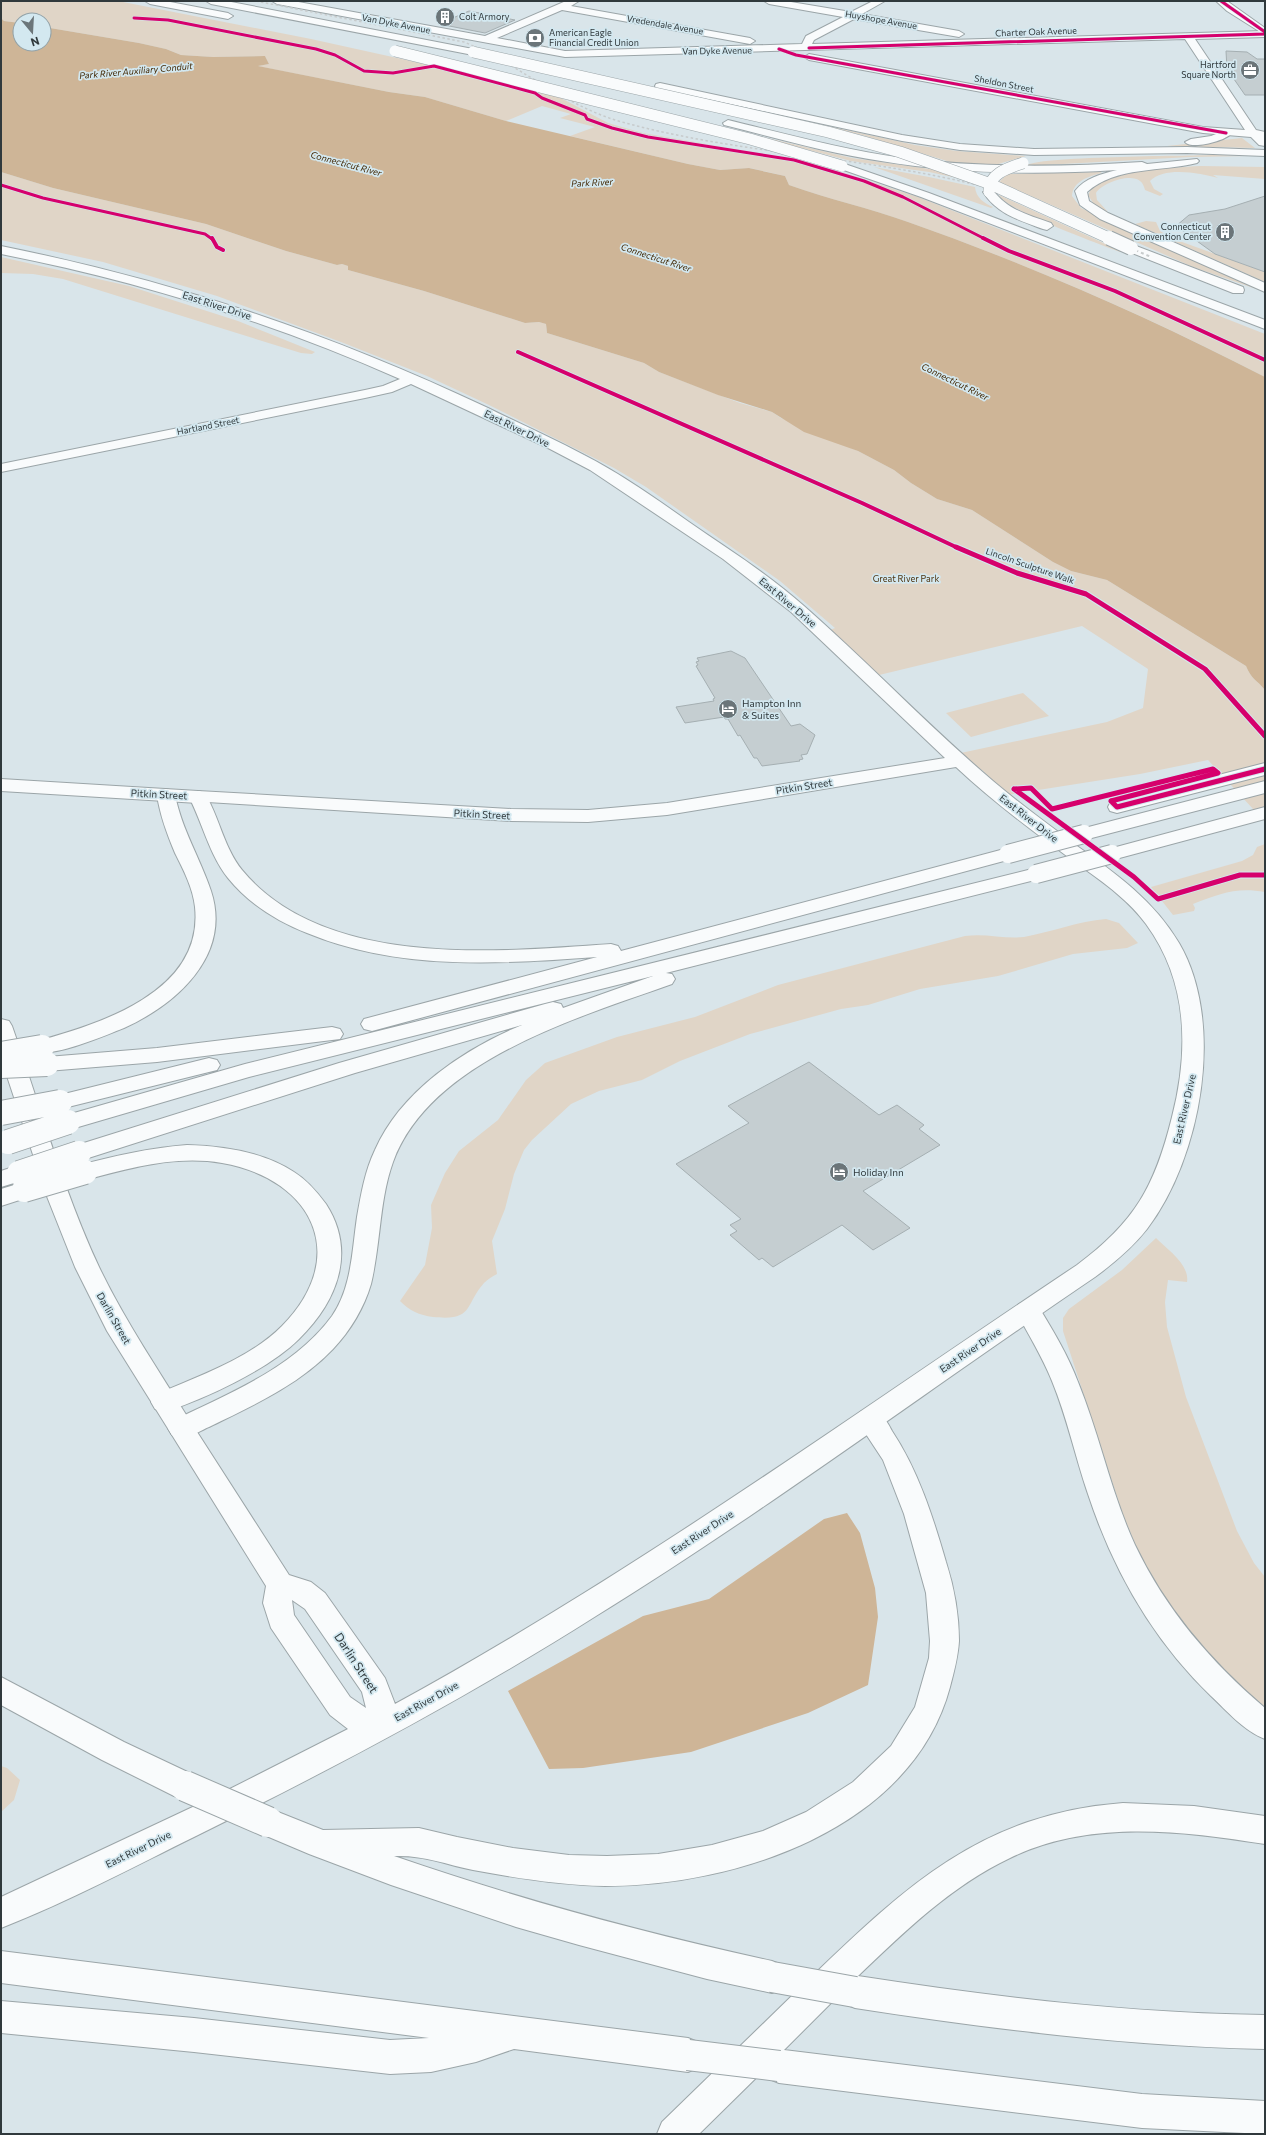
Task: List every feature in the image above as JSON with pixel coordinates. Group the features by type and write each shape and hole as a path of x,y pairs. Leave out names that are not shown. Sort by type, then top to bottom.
{"main road":[{"path":"150,1 238,18"},
{"path":"211,1 473,52 828,132 894,150 978,180 1131,248 1265,301"},
{"name":"Van Dyke Avenue","path":"277,1 565,54 779,49"},
{"path":"485,40 574,1"},
{"name":"Huyshope Avenue","path":"769,1 970,35 993,42"},
{"path":"808,48 807,44 810,38 880,1"},
{"path":"1221,1 1230,10 1265,33"},
{"name":"Vredendale Avenue","path":"561,7 769,44"},
{"name":"Charter Oak Avenue","path":"779,49 1265,33"},
{"path":"1188,36 1265,144"},
{"path":"338,37 356,38 400,49 755,140 842,166 871,171 1265,325"},
{"path":"383,48 400,49 554,81 854,153 947,166 1040,170 1191,156"},
{"name":"Sheldon Street","path":"779,49 796,55 1226,133 1260,135"},
{"path":"473,52 491,53 673,88 918,141 968,148 1012,151 1191,156 1265,161"},
{"path":"918,141 1011,148 1143,145 1200,141 1214,138 1226,133"},
{"path":"1061,232 1006,209 995,200 990,192 990,182 996,175 1023,163 1057,158 1191,156 1265,153"},
{"path":"1191,156 1102,177 1084,186 1081,192 1081,197 1087,206 1104,216 1265,288"},
{"path":"929,193 1265,315"},
{"path":"1104,249 1123,257 1127,264"},
{"name":"East River Drive","path":"1,250 85,268 194,297 285,327 413,378 609,474 771,586 806,615 959,761 1022,814 1119,886 1145,910 1160,929 1177,958 1189,990 1194,1022 1194,1066 1183,1121 1168,1171 1148,1210 1131,1232 1108,1254 1028,1311 742,1506 587,1608 378,1729 192,1823 1,1913"},
{"name":"Hartland Street","path":"1,468 366,394 392,387 413,378"},
{"name":"Pitkin Street","path":"1,785 511,815 588,816 667,809 959,761"},
{"path":"1117,807 1265,769"},
{"path":"1,1112 60,1102 332,1034 1265,787"},
{"path":"1,1066 45,1055 96,1033 142,1009 177,982 193,963 202,948 206,931 205,908 196,877 172,820 166,795"},
{"path":"198,797 208,815 220,853 242,882 259,898 289,917 318,931 346,941 401,952 472,958 660,947"},
{"path":"5,1143 68,1122 233,1074 1036,874 1262,814"},
{"path":"1,1198 14,1181 82,1162 347,1068 666,979 890,919 1036,874"},
{"path":"181,1428 280,1377 317,1349 335,1330 352,1303 359,1285 372,1190 383,1158 402,1123 433,1088 460,1067 511,1038 666,979"},
{"name":"Darlin Street","path":"1,1026 58,1194 87,1267 116,1324 280,1585 301,1590 315,1601 375,1687 381,1705 378,1729"},
{"path":"1,1054 157,1055 332,1034"},
{"path":"82,1162 137,1159 165,1154 196,1153 231,1156 271,1169 297,1185 314,1203 326,1224 330,1245 329,1267 321,1293 305,1318 286,1337 261,1355 164,1402"},
{"path":"1028,1311 1053,1355 1066,1384 1107,1509 1124,1552 1144,1592 1167,1628 1191,1657 1219,1686 1265,1726"},
{"path":"320,1844 419,1842 456,1852 532,1865 583,1870 641,1870 707,1861 754,1848 789,1836 819,1821 859,1796 898,1760 921,1725 939,1682 945,1637 944,1610 937,1577 909,1488 894,1455 869,1419"},
{"path":"280,1585 277,1603 281,1620 340,1706 357,1719 378,1729"},
{"path":"1,1690 113,1751 185,1786 320,1844 457,1893 546,1920 661,1951 772,1977 855,1992 1053,2018 1201,2030 1265,2032"},
{"path":"674,2134 892,1922 954,1872 994,1848 1025,1836 1065,1825 1125,1816 1178,1817 1265,1830"},
{"path":"1,1967 688,2055 1142,2111 1265,2118"},
{"path":"1,2017 194,2035 386,2057 431,2055 476,2045 515,2033"}],"green space":[{"path":"1,1 118,1 311,39 429,65 559,97 608,123 643,133 811,162 918,197 1265,334 1265,377 1134,313 1044,274 908,222 789,185 785,176 750,168 720,170 688,164 570,136 595,127 560,118 571,114 542,106 506,121 425,97 389,92 257,66 269,64 265,56 213,57 181,55 166,49 139,43 52,28 52,12 12,12 12,22 4,21 1,18"},
{"path":"704,99 915,145 957,151 1026,156 995,165 950,162 862,135"},
{"path":"725,128 852,158 937,170 962,179 929,172 851,161"},
{"path":"1242,138 1255,148 1167,146"},
{"path":"1213,155 1249,156 1190,157 1026,166 1055,160 1082,158"},
{"path":"1201,166 1265,167 1265,179 1213,175 1218,178 1202,174 1173,172 1156,176 1150,181 1154,189 1163,194 1160,196 1145,190 1142,183 1135,179 1130,178 1116,180 1099,189 1096,193 1097,200 1108,212 1095,206 1088,195 1092,187 1117,176 1145,170"},
{"path":"874,167 975,187 981,200 993,207 991,208"},
{"name":"Great River Park","path":"1,172 53,188 206,224 286,251 337,265 342,264 348,266 348,270 424,291 525,323 539,322 546,324 547,333 644,363 659,372 740,403 772,412 781,418 858,451 894,470 911,483 937,499 972,510 1053,562 1071,571 1107,580 1246,666 1252,677 1265,690 1265,822 1208,760 1140,774 1007,795 982,770 975,772 956,754 1107,722 1143,708 1148,669 1082,626 875,676 828,631 835,628 780,581 646,487 614,468 489,405 427,376 217,296 103,262 1,240"},
{"path":"1102,173 1082,180 1075,186 1072,196 1081,208 1259,290 1193,267 999,182 1007,174"},
{"path":"999,195 1123,252 1094,242 1034,217 1017,209"},
{"path":"1146,221 1156,222 1160,231 1171,238 1265,272 1265,282 1135,224"},
{"path":"1,257 129,286 238,321 315,352 312,354 301,353 63,279 33,274 1,273"},
{"path":"1023,693 1049,716 971,737 946,713"},
{"path":"1265,844 1265,892 1245,890 1228,892 1193,904 1195,908 1194,911 1173,915 1151,887 1242,861 1253,855 1257,847"},
{"path":"1106,919 1119,923 1138,943 1127,948 1073,954 998,976 920,989 868,1005 841,1009 750,1034 680,1061 642,1080 599,1091 571,1104 532,1140 524,1150 514,1174 505,1209 492,1241 497,1274 484,1283 466,1310 462,1314 455,1317 433,1317 415,1312 400,1301 425,1265 432,1228 431,1205 445,1173 459,1151 498,1120 526,1080 545,1063 617,1037 695,1017 778,985 965,936 980,935 1024,937 1085,922"},
{"path":"1156,1238 1177,1258 1187,1276 1187,1282 1168,1280 1165,1302 1167,1327 1186,1397 1237,1531 1254,1563 1265,1577 1265,1712 1198,1645 1169,1608 1147,1572 1123,1515 1063,1331 1063,1318 1069,1309 1122,1270"},
{"path":"1,1766 7,1768 20,1780 14,1800 1,1812"}],"water":[{"path":"1,18 4,21 12,22 12,52 52,52 52,28 139,43 166,49 181,55 213,57 265,56 269,64 258,66 389,92 425,97 506,121 688,164 720,170 749,168 785,176 789,185 908,222 1044,274 1133,313 1265,377 1265,690 1252,677 1246,666 1107,580 1071,571 1053,562 972,510 937,499 911,483 894,470 858,451 804,432 772,412 718,395 659,372 644,363 547,333 546,324 539,322 525,323 424,291 348,270 348,266 342,264 337,265 286,251 206,224 53,188 1,172"},
{"path":"847,1513 860,1533 875,1588 878,1617 868,1685 808,1713 691,1752 583,1768 549,1769 508,1691 643,1616 709,1599 824,1519"}],"building":[{"path":"469,11 515,20 485,33 439,24"},
{"name":"Hartford Square North","path":"1226,51 1247,52 1257,59 1265,59 1265,95 1245,95 1227,69"},
{"name":"Connecticut Convention Center","path":"1265,196 1265,272 1215,254 1176,226 1189,215 1225,209"},
{"name":"Hampton Inn & Suites","path":"731,651 745,658 791,726 800,724 815,735 807,754 801,755 803,759 799,760 800,761 762,766 757,758 754,758 740,735 738,736 728,719 725,719 724,717 685,723 676,707 714,701 713,699 715,698 696,666 698,665 696,662 699,661 697,658"},
{"name":"Holiday Inn","path":"809,1062 879,1115 897,1105 924,1125 919,1129 940,1145 863,1191 910,1228 873,1250 842,1225 773,1267 762,1258 759,1260 730,1235 737,1231 730,1225 741,1219 676,1164 749,1123 728,1106"}],"railway":[{"path":"256,1 464,42 484,51 581,106 622,122 666,133 710,141 888,167 977,185 1011,195 1110,239"},
{"path":"1108,238 1151,257"}],"cycle path":[{"path":"1221,1 1230,9 1265,32"},
{"path":"134,18 143,20 168,20 316,49 335,55 364,71 393,73 434,66 535,93 542,98 585,115 587,119 612,128 648,137 794,160 864,181 903,197 1009,251 1115,291 1265,360"},
{"path":"809,48 1265,34"},
{"path":"779,49 796,55 1226,133"},
{"path":"1,185 43,198 205,234 211,237 217,247 223,250"},
{"name":"Lincoln Sculpture Walk","path":"518,352 862,503 976,556 1017,573 1086,594 1205,669 1221,685 1265,736"},
{"path":"1014,789 1031,788 1052,809 1213,769 1218,773 1111,801"},
{"path":"1111,801 1117,807 1265,769"},
{"path":"1014,789 1134,877 1158,899 1240,875 1265,875"}],"place":[{"name":"Colt Armory","path":"445,17"},
{"name":"American Eagle Financial Credit Union","path":"535,38"},
{"name":"Hartford Square North","path":"1250,70"},
{"name":"Connecticut Convention Center","path":"1225,232"},
{"name":"Hampton Inn & Suites","path":"728,709"},
{"name":"Holiday Inn","path":"839,1172"}],"water label":[{"name":"Park River Auxiliary Conduit","path":"136,71"},
{"name":"Connecticut River","path":"346,164"},
{"name":"Park River","path":"592,183"},
{"name":"Connecticut River","path":"656,258"},
{"name":"Connecticut River","path":"955,382"}]}
